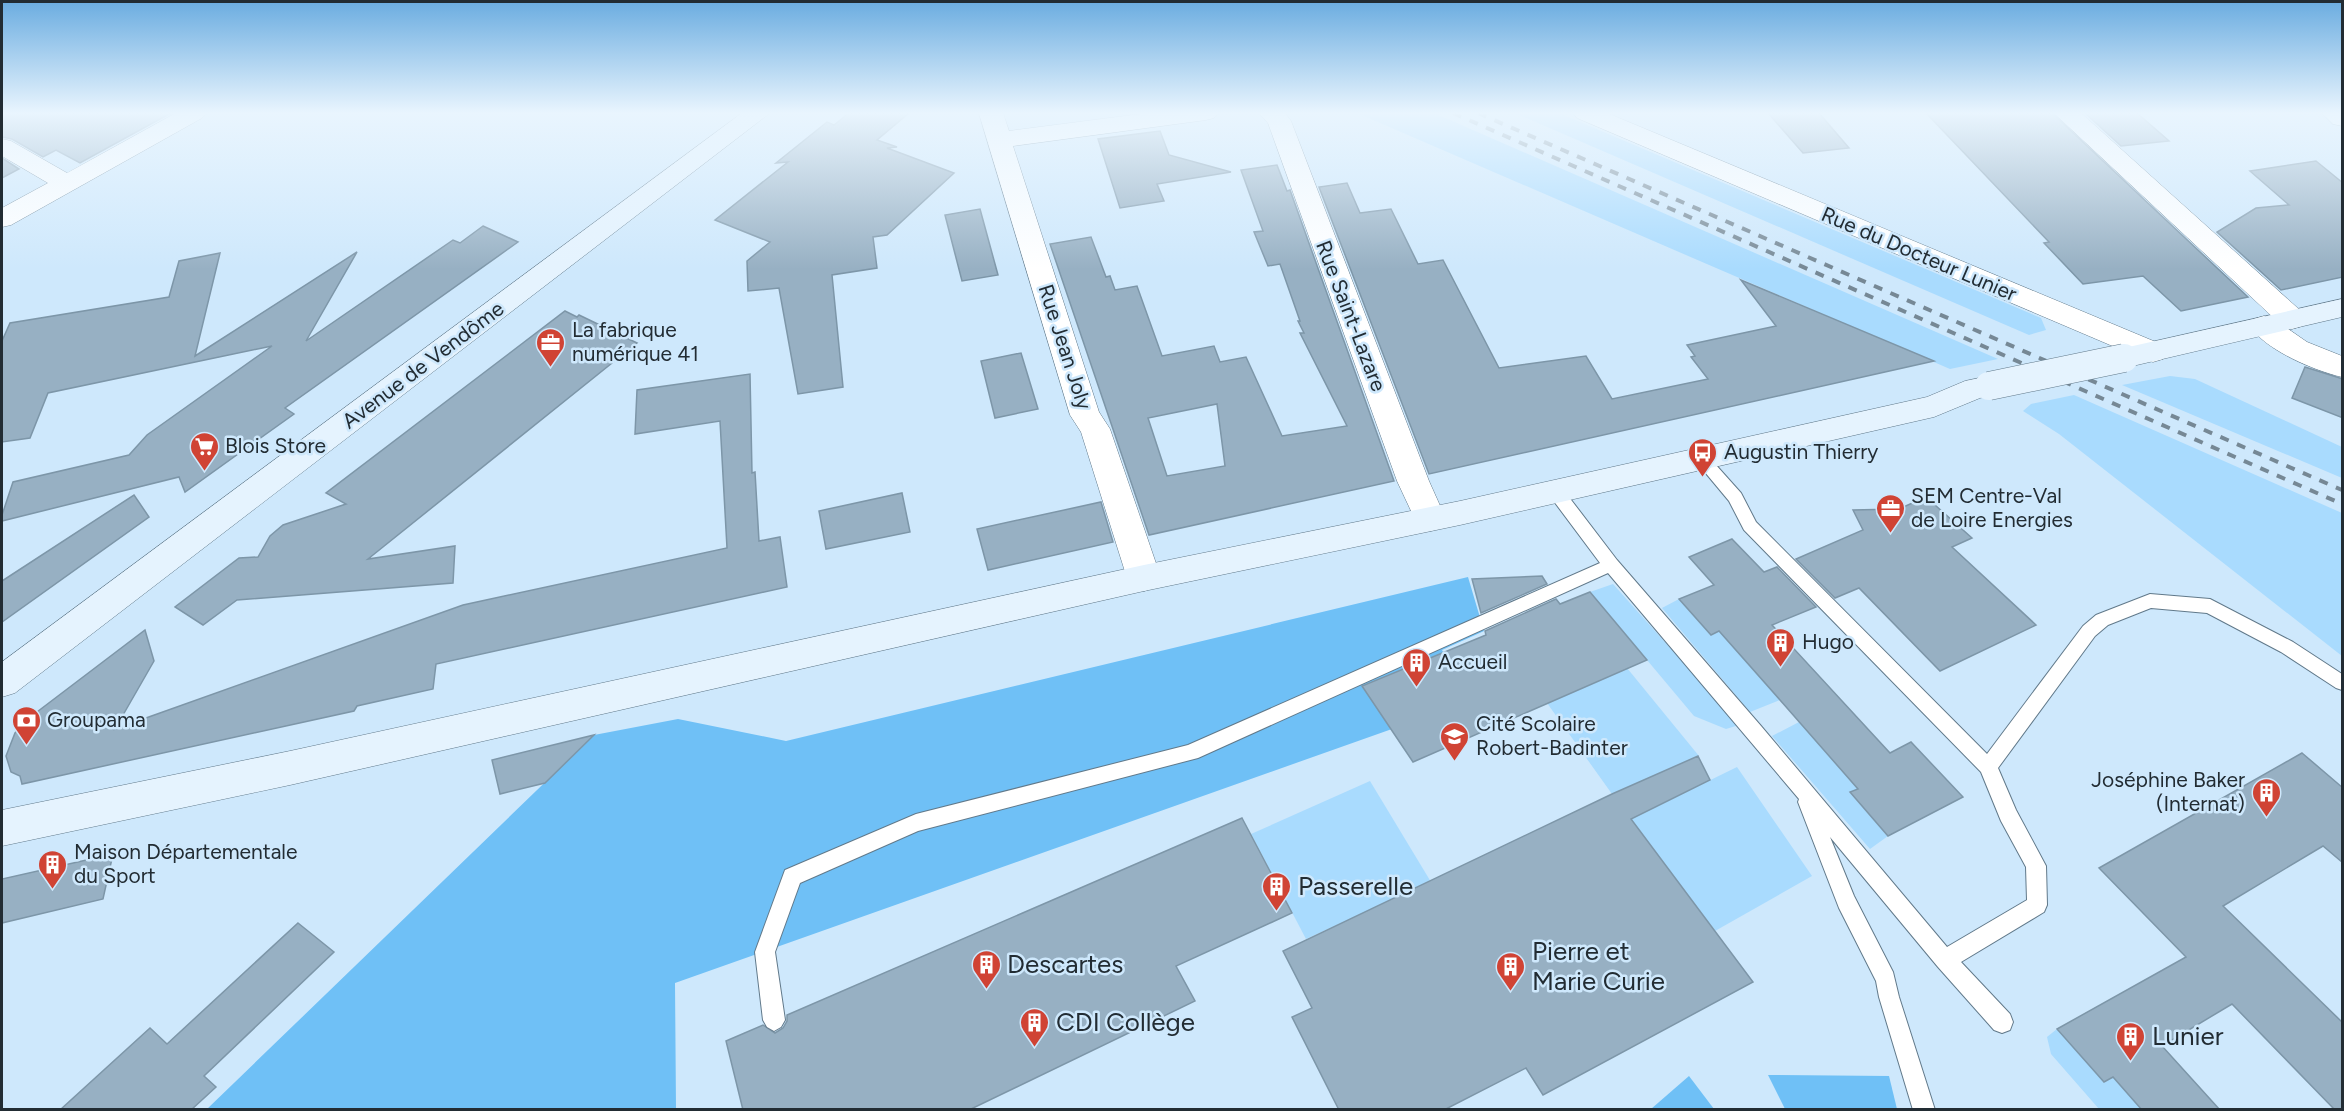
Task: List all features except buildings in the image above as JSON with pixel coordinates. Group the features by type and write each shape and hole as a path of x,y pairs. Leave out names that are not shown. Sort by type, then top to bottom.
{"main road":[{"name":"Avenue de Vendôme","path":"2,682 689,165"},
{"path":"2,828 571,706 1144,578 1556,492 1934,406 1975,388 2153,352 2343,308"}],"street":[{"path":"35,165 66,183"},
{"path":"2,219 99,165"},
{"name":"Rue Jean Joly","path":"1008,165 1085,415 1095,429 1144,578"},
{"name":"Rue Saint-Lazare","path":"1295,165 1413,482 1430,519"},
{"name":"Rue du Docteur Lunier","path":"1708,165 2153,352"},
{"path":"2123,165 2292,319"},
{"path":"2264,326 2297,350 2343,368"}],"lane":[{"path":"1702,459 1735,497 1750,526 1988,767 2008,815 2036,866 2037,905 1945,960"},
{"path":"1556,492 1611,565 1945,960 2002,1022"},
{"path":"774,1020 765,952 792,877 916,823 1191,752 1611,565"},
{"path":"1988,767 2089,631 2102,620 2150,601 2210,606 2287,647 2343,683"},
{"path":"1801,787 1846,901 1886,979 1888,997 1924,1110"}],"shaded area":[{"path":"1477,165 1553,165 1998,359 1950,369"},
{"path":"1635,165 1681,165 2041,318 2046,330 2029,335"},
{"path":"2170,376 2195,379 2342,447 2342,478 2122,385"},
{"path":"2074,395 2342,513 2342,656 2059,434 2023,411 2031,404"},
{"path":"1468,577 1484,631 1442,650 1471,701 675,983 676,1109 206,1110 594,735 678,719 786,741"},
{"path":"1613,584 1739,725 1726,729 1694,716 1590,592"},
{"path":"1679,599 1711,634 1719,631 1780,700 1750,712 1662,608"},
{"path":"1627,668 1699,756 1612,794 1547,703"},
{"path":"1799,722 1858,789 1850,793 1888,836 1870,849 1772,736"},
{"path":"1737,767 1812,876 1715,931 1631,819"},
{"path":"1370,781 1431,882 1306,939 1251,834"},
{"path":"2057,1029 2104,1082 2113,1077 2142,1109 2099,1109 2051,1054 2047,1037"},
{"path":"1768,1075 1889,1076 1897,1109 1785,1109"},
{"path":"1689,1076 1714,1109 1651,1109"}],"railway":[{"path":"1571,165 2342,504"},
{"path":"1597,165 2342,490"}],"place":[{"name":"La fabrique numérique 41","path":"551,368"},
{"name":"Blois Store","path":"204,472"},
{"name":"Augustin Thierry","path":"1703,478"},
{"name":"SEM Centre-Val de Loire Energies","path":"1890,534"},
{"name":"Hugo","path":"1781,668"},
{"name":"Accueil","path":"1417,688"},
{"name":"Groupama","path":"26,746"},
{"name":"Cité Scolaire Robert-Badinter","path":"1455,762"},
{"name":"Joséphine Baker (Internat)","path":"2266,818"},
{"name":"Maison Départementale du Sport","path":"53,890"},
{"name":"Passerelle","path":"1277,912"},
{"name":"Descartes","path":"986,990"},
{"name":"Pierre et Marie Curie","path":"1511,992"},
{"name":"CDI Collège","path":"1035,1048"},
{"name":"Lunier","path":"2131,1062"}]}
